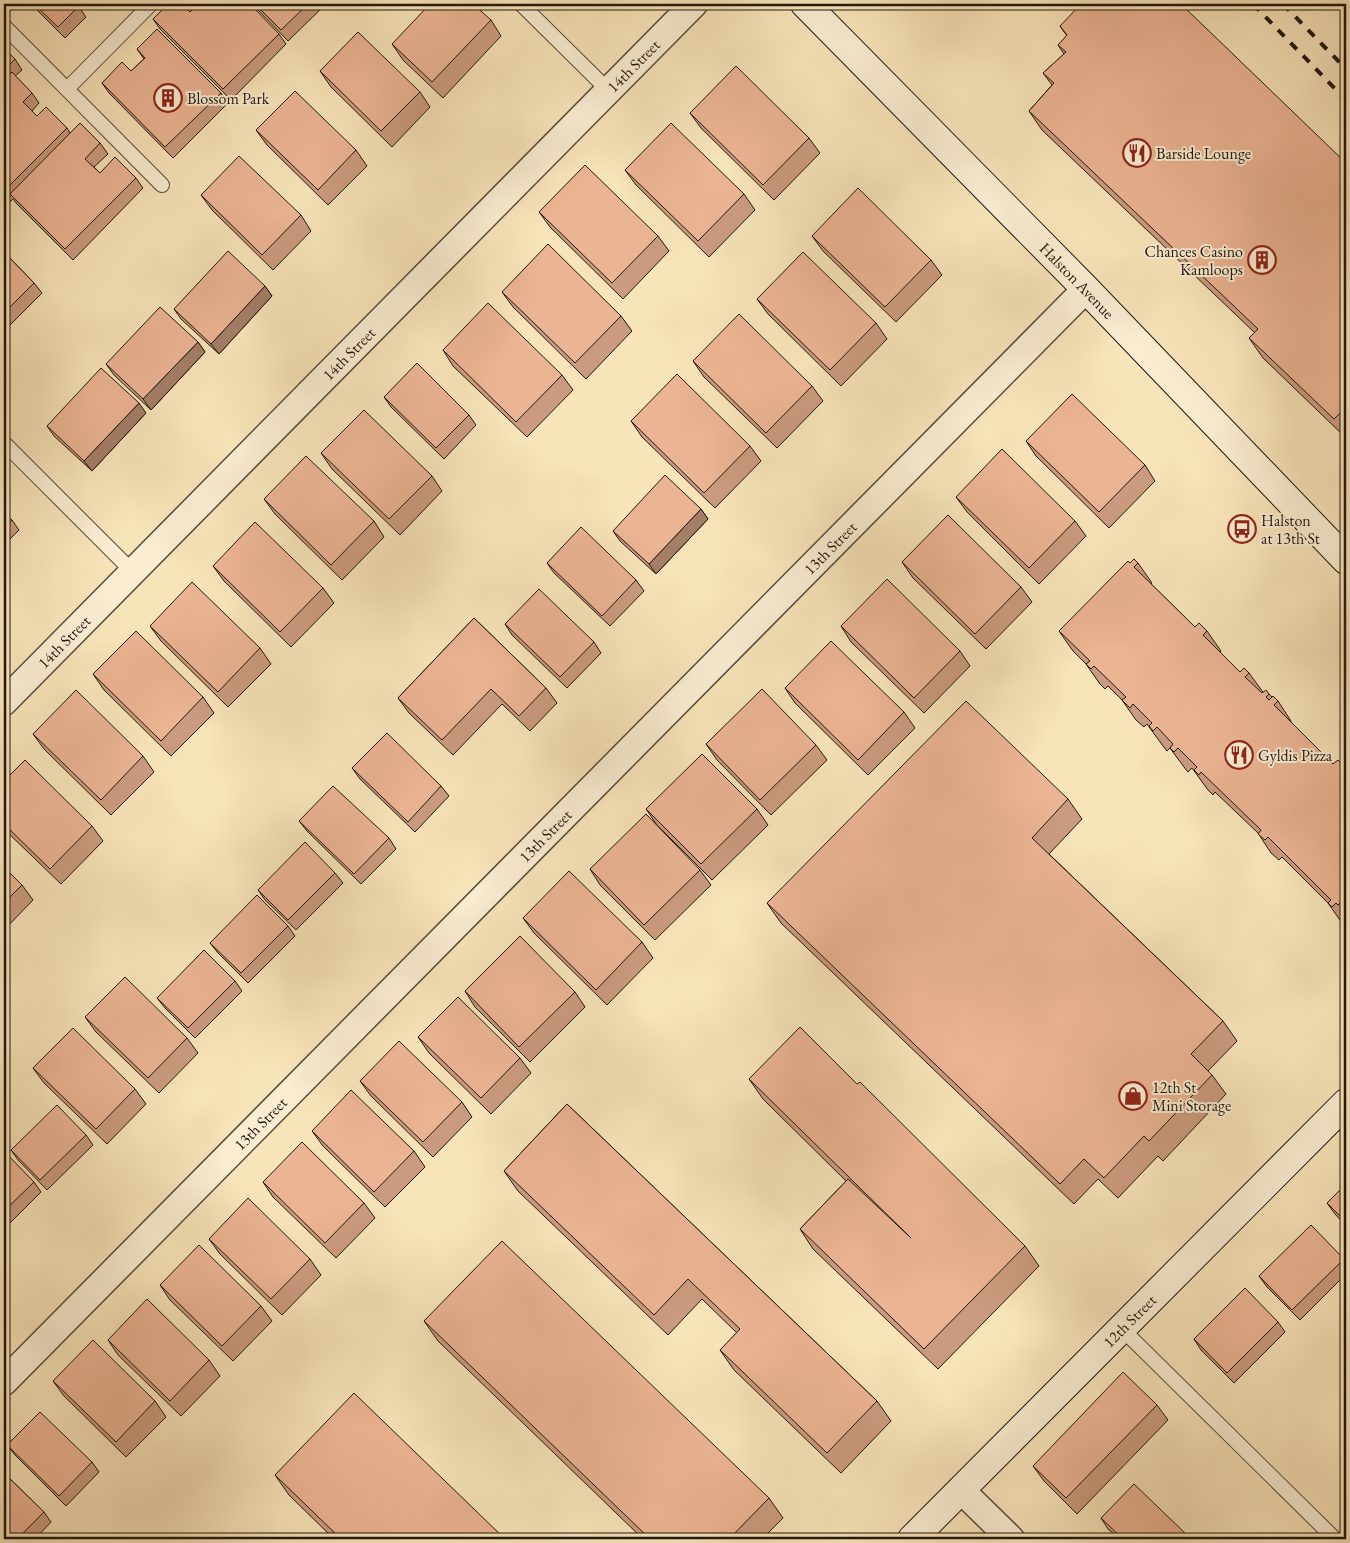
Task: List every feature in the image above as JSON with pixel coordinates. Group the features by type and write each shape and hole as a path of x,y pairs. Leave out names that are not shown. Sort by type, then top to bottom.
{"main road":[{"name":"Halston Avenue","path":"805,4 1086,289 1346,560"},
{"name":"12th Street","path":"912,1539 1346,1103"}],"street":[{"name":"14th Street","path":"4,702 694,4"},
{"name":"13th Street","path":"4,1382 1086,289"},
{"path":"961,1490 1011,1539"}],"lane":[{"path":"67,89 151,4"},
{"path":"521,4 608,90"},
{"path":"4,26 162,185"},
{"path":"4,443 133,572"},
{"path":"1121,1328 1335,1539"}],"building":[{"path":"34,4 76,4 79,6 58,27"},
{"name":"Blossom Park","path":"168,4 181,4 190,12 198,4 250,4 279,34 223,89 153,19"},
{"path":"255,4 308,4 281,30"},
{"path":"430,4 473,4 491,20 432,82 392,44"},
{"name":"Chances Casino Kamloops","path":"1081,4 1181,4 1346,163 1346,407 1334,419 1249,338 1258,329 1029,111 1054,83 1043,73 1066,52 1058,45 1067,35 1060,26"},
{"name":"Blossom Park","path":"157,29 221,93 165,147 102,83 122,62 131,71 145,58 137,49"},
{"path":"358,32 420,92 381,131 320,71"},
{"path":"4,48 15,59 4,70"},
{"path":"736,66 809,138 763,185 690,113"},
{"path":"12,72 32,93 23,102 37,116 46,107 67,128 4,191 4,80"},
{"path":"295,91 356,150 318,190 256,130"},
{"path":"80,123 100,143 85,159 100,173 115,157 136,178 65,249 10,194"},
{"path":"671,123 744,194 698,241 625,170"},
{"path":"239,156 301,215 262,255 201,195"},
{"path":"585,165 658,236 612,283 539,212"},
{"path":"858,188 931,260 885,307 812,236"},
{"path":"548,244 621,316 575,363 502,292"},
{"path":"228,251 265,286 211,344 174,309"},
{"path":"4,252 34,283 4,313"},
{"path":"803,252 876,323 830,370 757,299"},
{"path":"488,303 562,375 516,422 443,350"},
{"path":"160,307 198,342 143,399 106,364"},
{"path":"739,314 812,386 766,433 693,361"},
{"path":"417,363 469,415 436,448 384,397"},
{"path":"101,368 139,403 84,461 47,426"},
{"path":"677,374 750,446 704,493 631,421"},
{"path":"1072,394 1145,465 1099,512 1026,441"},
{"path":"364,410 432,476 389,519 321,453"},
{"path":"1002,449 1075,521 1029,568 956,497"},
{"path":"306,456 374,521 331,565 264,499"},
{"path":"665,475 701,509 649,564 613,531"},
{"path":"4,512 12,520 4,528"},
{"path":"948,515 1021,587 975,634 902,562"},
{"path":"255,522 323,588 280,632 213,566"},
{"path":"581,527 636,580 602,616 547,563"},
{"path":"1134,559 1138,563 1134,567 1195,627 1199,623 1207,631 1203,635 1240,672 1244,668 1249,673 1245,677 1262,693 1266,690 1269,694 1266,697 1269,700 1273,696 1278,701 1274,705 1333,764 1338,760 1345,768 1341,772 1346,776 1346,897 1338,905 1336,903 1332,907 1328,903 1331,900 1268,837 1265,840 1258,834 1261,830 1201,772 1199,775 1194,770 1197,767 1178,748 1174,752 1170,748 1173,744 1157,727 1153,731 1149,726 1152,723 1133,704 1130,708 1122,700 1126,697 1094,666 1091,669 1086,664 1090,661 1059,631 1128,561 1130,563"},
{"path":"887,579 960,651 914,698 841,626"},
{"path":"192,582 260,648 218,692 150,626"},
{"path":"539,589 594,642 560,677 505,624"},
{"path":"474,618 546,688 519,716 491,689 442,740 398,698"},
{"path":"136,631 203,697 161,741 93,674"},
{"path":"831,641 904,712 858,760 785,688"},
{"path":"762,689 816,745 760,800 706,744"},
{"path":"76,690 143,756 101,800 33,734"},
{"path":"966,701 1068,799 1032,838 1223,1021 1191,1054 1212,1075 1149,1141 1144,1136 1104,1178 1084,1159 1060,1184 767,903"},
{"path":"387,733 441,786 408,822 352,768"},
{"path":"702,754 757,809 701,864 646,809"},
{"path":"25,760 92,826 50,869 4,824 4,781"},
{"path":"333,786 389,838 354,874 299,821"},
{"path":"646,814 700,870 644,925 590,869"},
{"path":"305,842 335,873 288,920 258,890"},
{"path":"4,867 22,885 4,903"},
{"path":"569,871 642,942 596,990 523,918"},
{"path":"257,895 288,926 241,973 210,943"},
{"path":"520,936 575,992 519,1047 465,991"},
{"path":"204,950 235,981 188,1028 157,998"},
{"path":"125,977 187,1038 148,1078 85,1017"},
{"path":"458,997 520,1058 481,1098 418,1037"},
{"path":"800,1027 857,1084 860,1082 1025,1246 924,1349 800,1229 848,1179 911,1238 749,1079"},
{"path":"73,1028 135,1089 96,1129 33,1068"},
{"path":"399,1041 462,1102 423,1142 360,1081"},
{"path":"351,1090 414,1151 374,1192 312,1131"},
{"path":"567,1104 877,1401 827,1453 720,1350 740,1329 688,1279 654,1315 504,1171"},
{"path":"57,1105 86,1135 40,1180 11,1150"},
{"path":"302,1142 364,1203 325,1243 263,1182"},
{"path":"4,1153 34,1182 4,1211"},
{"path":"1346,1184 1346,1222 1327,1203"},
{"path":"248,1198 310,1259 271,1299 209,1239"},
{"path":"1311,1225 1344,1259 1292,1310 1259,1276"},
{"path":"502,1241 769,1498 729,1539 650,1539 424,1321"},
{"path":"199,1245 261,1306 222,1346 160,1285"},
{"path":"1245,1288 1278,1322 1227,1373 1194,1339"},
{"path":"147,1299 209,1360 170,1401 108,1340"},
{"path":"93,1340 155,1401 116,1442 53,1381"},
{"path":"1123,1372 1157,1405 1066,1498 1033,1466"},
{"path":"354,1393 505,1539 341,1539 275,1475"},
{"path":"40,1412 92,1462 59,1496 7,1445"},
{"path":"4,1473 44,1512 17,1539 4,1539"},
{"path":"1134,1484 1186,1534 1181,1539 1123,1539 1101,1518"}],"railway":[{"path":"1253,4 1346,100"},
{"path":"1283,4 1346,69"}],"place":[{"name":"Blossom Park","path":"168,98"},
{"name":"Barside Lounge","path":"1137,153"},
{"name":"Chances Casino Kamloops","path":"1262,260"},
{"name":"Halston at 13th St","path":"1242,529"},
{"name":"Gyldis Pizza","path":"1239,755"},
{"name":"12th St Mini Storage","path":"1133,1096"}]}
